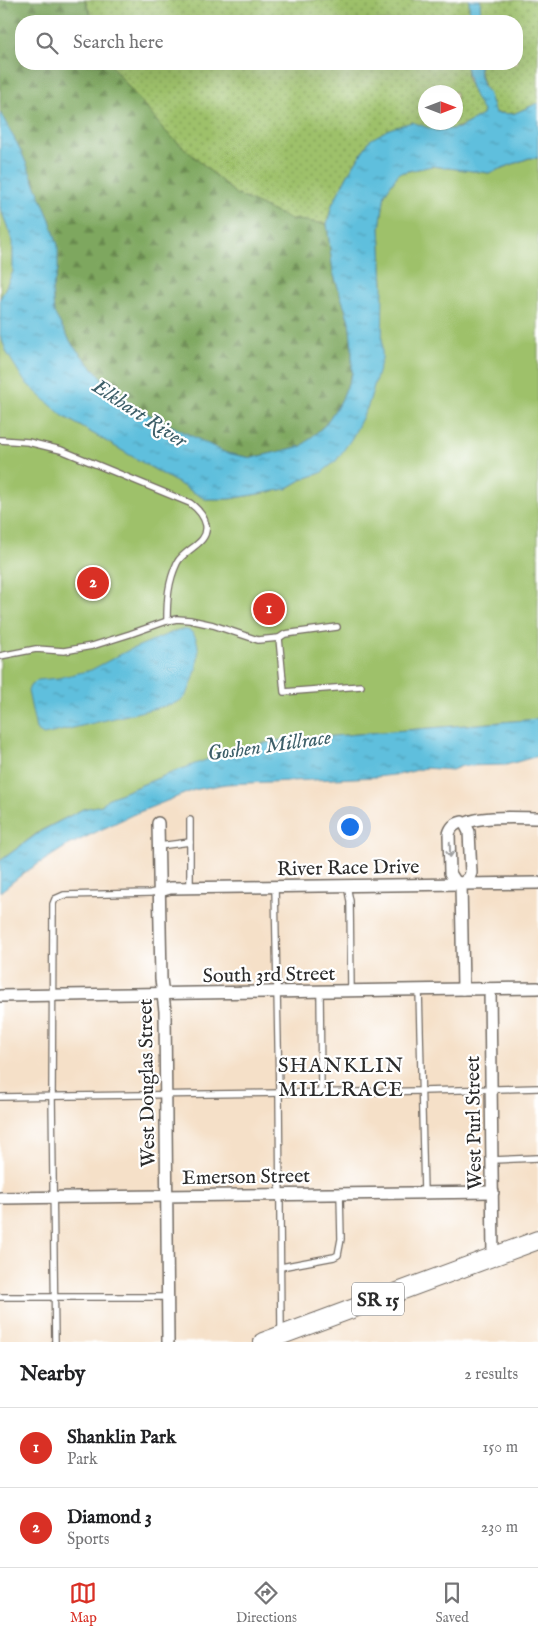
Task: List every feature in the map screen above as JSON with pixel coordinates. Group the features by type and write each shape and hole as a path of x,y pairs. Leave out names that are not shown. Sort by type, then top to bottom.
{"main road":[{"name":"SR 15","path":"263,1342 282,1338 538,1240"}],"street":[{"path":"462,884 455,881 450,873 449,834 454,825 462,822 465,824 479,819 538,818"},
{"name":"West Douglas Street","path":"158,823 161,978 165,1011 168,1342"},
{"path":"463,989 462,884 471,874 469,832 465,824"},
{"name":"River Race Drive","path":"160,891 170,888 538,883"},
{"name":"West Purl Street","path":"490,988 493,1257"},
{"name":"South 3rd Street","path":"0,996 538,988"},
{"name":"Emerson Street","path":"0,1198 493,1192"}],"lane":[{"path":"0,440 28,442 61,450 198,509 205,521 205,533 202,540 187,551 178,561 172,574 167,594 167,621"},
{"path":"0,656 36,650 64,651 92,646 177,619 190,620 258,640 279,638 285,634 337,627"},
{"path":"279,638 284,692 361,686"},
{"path":"190,820 190,888"},
{"path":"159,846 190,842"},
{"path":"347,886 350,901 351,991"},
{"path":"275,887 282,1338"},
{"path":"55,1342 52,909 55,899 64,896 160,891"},
{"path":"419,990 424,1192"},
{"path":"320,992 320,1092"},
{"path":"0,1097 538,1088"},
{"path":"493,1160 538,1158"},
{"path":"281,1267 334,1257 338,1254 341,1239 340,1193"},
{"path":"0,1297 167,1297"}],"green space":[{"path":"0,0 85,0 91,15 15,15 15,70 115,70 165,131 236,194 290,219 327,224 333,272 349,321 352,373 341,401 325,425 302,446 252,458 226,453 138,409 116,394 73,346 54,313 52,290 58,270 50,220 21,151 0,112"},
{"path":"85,0 469,0 470,15 91,15"},
{"path":"480,0 538,0 538,103 513,114 495,113 480,70 523,70 523,15 481,15"},
{"path":"115,70 466,70 467,80 484,111 482,115 463,125 463,85 418,85 418,130 423,130 370,140 348,174 332,205 327,224 290,219 236,194 165,131"},
{"path":"530,158 538,158 538,719 275,741 256,745 201,762 107,799 102,805 83,809 40,831 0,861 0,335 7,353 63,416 205,499 230,499 286,489 303,479 321,473 383,285 380,228 385,193 399,173 432,166 489,173"},
{"path":"0,207 13,242 13,272 0,299"}],"water":[{"path":"469,0 480,0 481,15 470,15"},
{"name":"Elkhart River","path":"467,70 480,70 483,86 488,92 495,113 513,114 538,103 538,158 529,158 489,173 432,166 399,173 385,193 380,228 383,285 382,359 368,406 352,438 336,461 321,473 303,479 286,489 230,499 205,499 63,416 25,382 7,353 0,335 0,299 13,272 13,242 0,207 0,112 21,151 50,220 58,245 58,270 52,290 54,313 73,346 116,394 138,409 226,453 252,458 302,446 325,425 341,401 352,374 352,347 349,321 333,272 327,224 332,205 348,174 370,140 389,129 412,122 418,124 418,130 463,130 463,126 482,115 483,111 470,83"},
{"path":"178,630 189,630 195,636 198,644 195,674 188,692 182,700 173,704 43,735 36,729 28,691 30,686 38,680 58,678 91,670 127,651"},
{"name":"Goshen Millrace","path":"538,719 538,756 506,765 462,766 452,770 425,768 402,774 376,777 226,784 194,790 132,815 67,846 24,873 0,892 0,861 41,831 83,809 102,805 107,799 211,758 275,741"}],"place":[{"name":"Diamond 3","path":"93,583"},
{"name":"Shanklin Park","path":"269,609"}],"district":[{"name":"SHANKLIN MILLRACE","path":"341,1077"}]}
